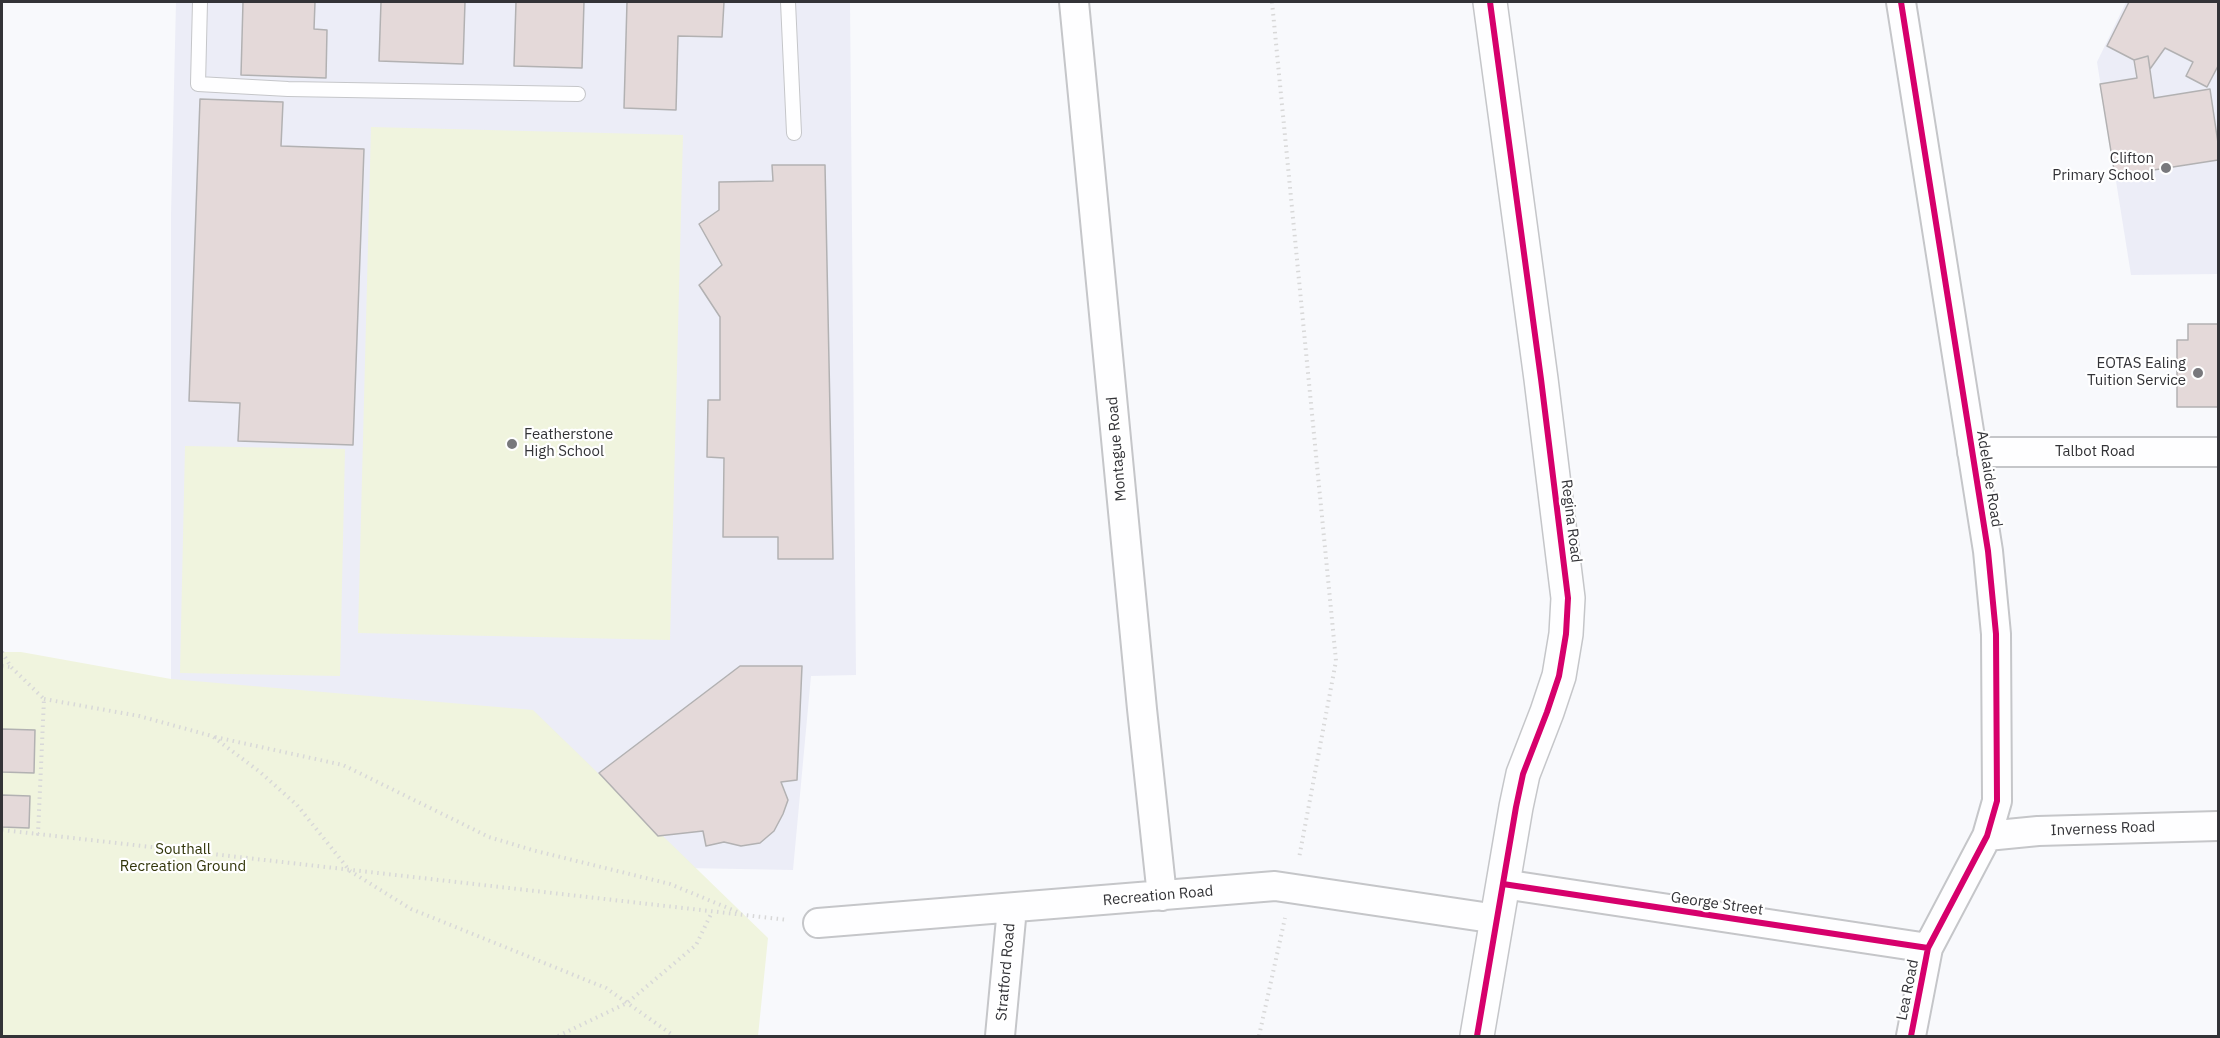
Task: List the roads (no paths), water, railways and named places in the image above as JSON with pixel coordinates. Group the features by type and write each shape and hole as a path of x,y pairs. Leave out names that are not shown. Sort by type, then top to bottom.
{"street":[{"name":"Montague Road","path":"1074,2 1140,697 1162,896"},
{"name":"Regina Road","path":"1477,1036 1523,774 1559,676 1566,634 1568,598 1490,2"},
{"name":"Adelaide Road","path":"1901,2 1988,551 1996,634 1997,801 1988,836 1928,948"},
{"name":"Talbot Road","path":"1972,452 2218,452"},
{"name":"Inverness Road","path":"1988,836 2038,831 2218,826"},
{"name":"George Street","path":"1503,885 1928,948"},
{"name":"Recreation Road","path":"818,923 1275,886 1497,919"},
{"name":"Stratford Road","path":"1000,1036 1012,908"},
{"name":"Lea Road","path":"1911,1036 1928,948"}],"lane":[{"path":"200,2 198,84 288,89 578,94"},
{"path":"788,2 794,133"}],"place":[{"name":"Clifton Primary School","path":"2166,168"},
{"name":"EOTAS Ealing Tuition Service","path":"2198,373"},
{"name":"Featherstone High School","path":"512,444"}],"park label":[{"name":"Southall Recreation Ground","path":"183,858"}]}
